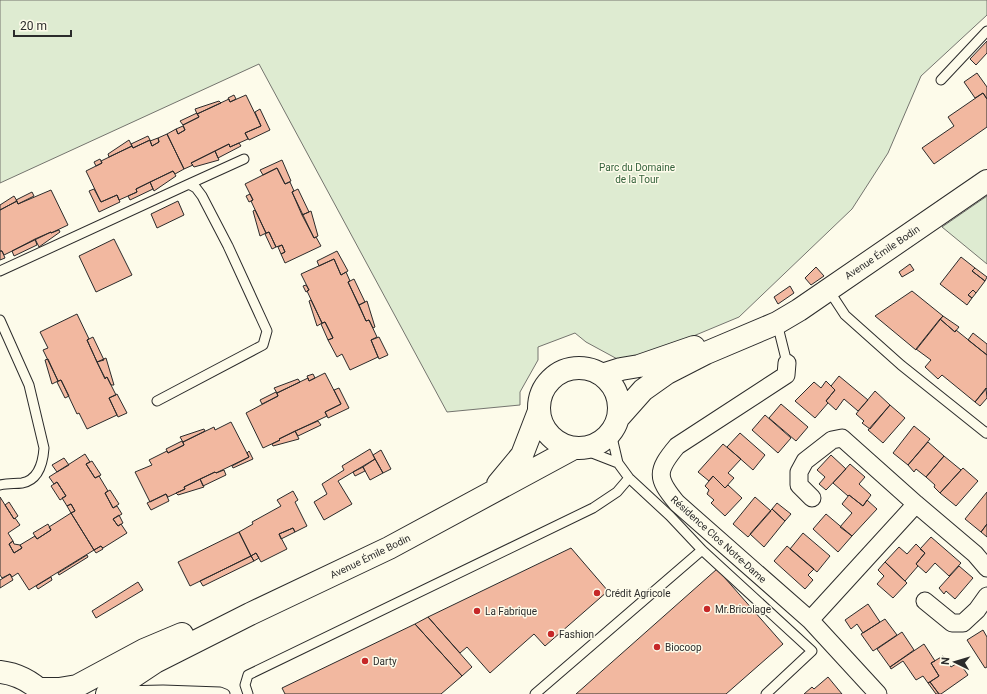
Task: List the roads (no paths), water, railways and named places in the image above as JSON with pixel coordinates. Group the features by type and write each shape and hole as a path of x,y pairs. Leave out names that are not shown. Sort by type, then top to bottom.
{"main road":[{"name":"Avenue Émile Bodin","path":"615,425 643,390 668,373 706,353 777,324 987,181"},
{"name":"Avenue Émile Bodin","path":"602,375 620,369 640,366 728,334 777,324"},
{"path":"572,368 588,369 602,375 612,385 618,398 619,407 615,425 603,441 593,446 578,449 560,444 550,436 542,424 539,411 540,397 547,384 558,374 572,368"},
{"name":"Avenue Émile Bodin","path":"489,495 522,455 539,411"},
{"name":"Avenue Émile Bodin","path":"108,693 155,662 250,614 389,548 578,449"},
{"name":"Avenue Émile Bodin","path":"41,691 77,686 144,650 187,632 250,614"},
{"path":"0,672 8,673 24,679 41,691"}],"street":[{"name":"Résidence Clos Notre-Dame","path":"787,363 786,375 677,446 666,460 660,475 665,489 677,503 810,620 874,692"},
{"path":"812,498 799,485 799,472 805,461 832,440 842,438 975,554 987,568"},
{"path":"810,620 916,504"},
{"path":"925,601 952,623 963,624 977,610 987,596"}],"lane":[{"path":"941,80 987,31"},
{"path":"0,271 244,159"},
{"path":"157,401 264,345 268,331 228,246 202,196 196,188 189,184"},
{"path":"828,289 850,320 901,365 986,433 987,432"},
{"path":"0,320 29,385 44,448 43,459 38,472 32,479 22,483 8,483 0,485"},
{"path":"777,324 787,363"},
{"path":"615,425 618,463 629,478 670,516 702,550 812,651 766,694"},
{"path":"578,449 618,463"},
{"path":"248,694 244,685 248,675 593,508 617,492 629,478"},
{"path":"535,694 702,550"},
{"path":"108,693 178,691 220,692 225,694"}],"place":[{"name":"Crédit Agricole","path":"597,593"},
{"name":"Mr.Bricolage","path":"707,609"},
{"name":"La Fabrique","path":"477,611"},
{"name":"Fashion","path":"551,634"},
{"name":"Biocoop","path":"657,647"},
{"name":"Darty","path":"365,661"}],"park label":[{"name":"Parc du Domaine de la Tour","path":"637,172"}]}
